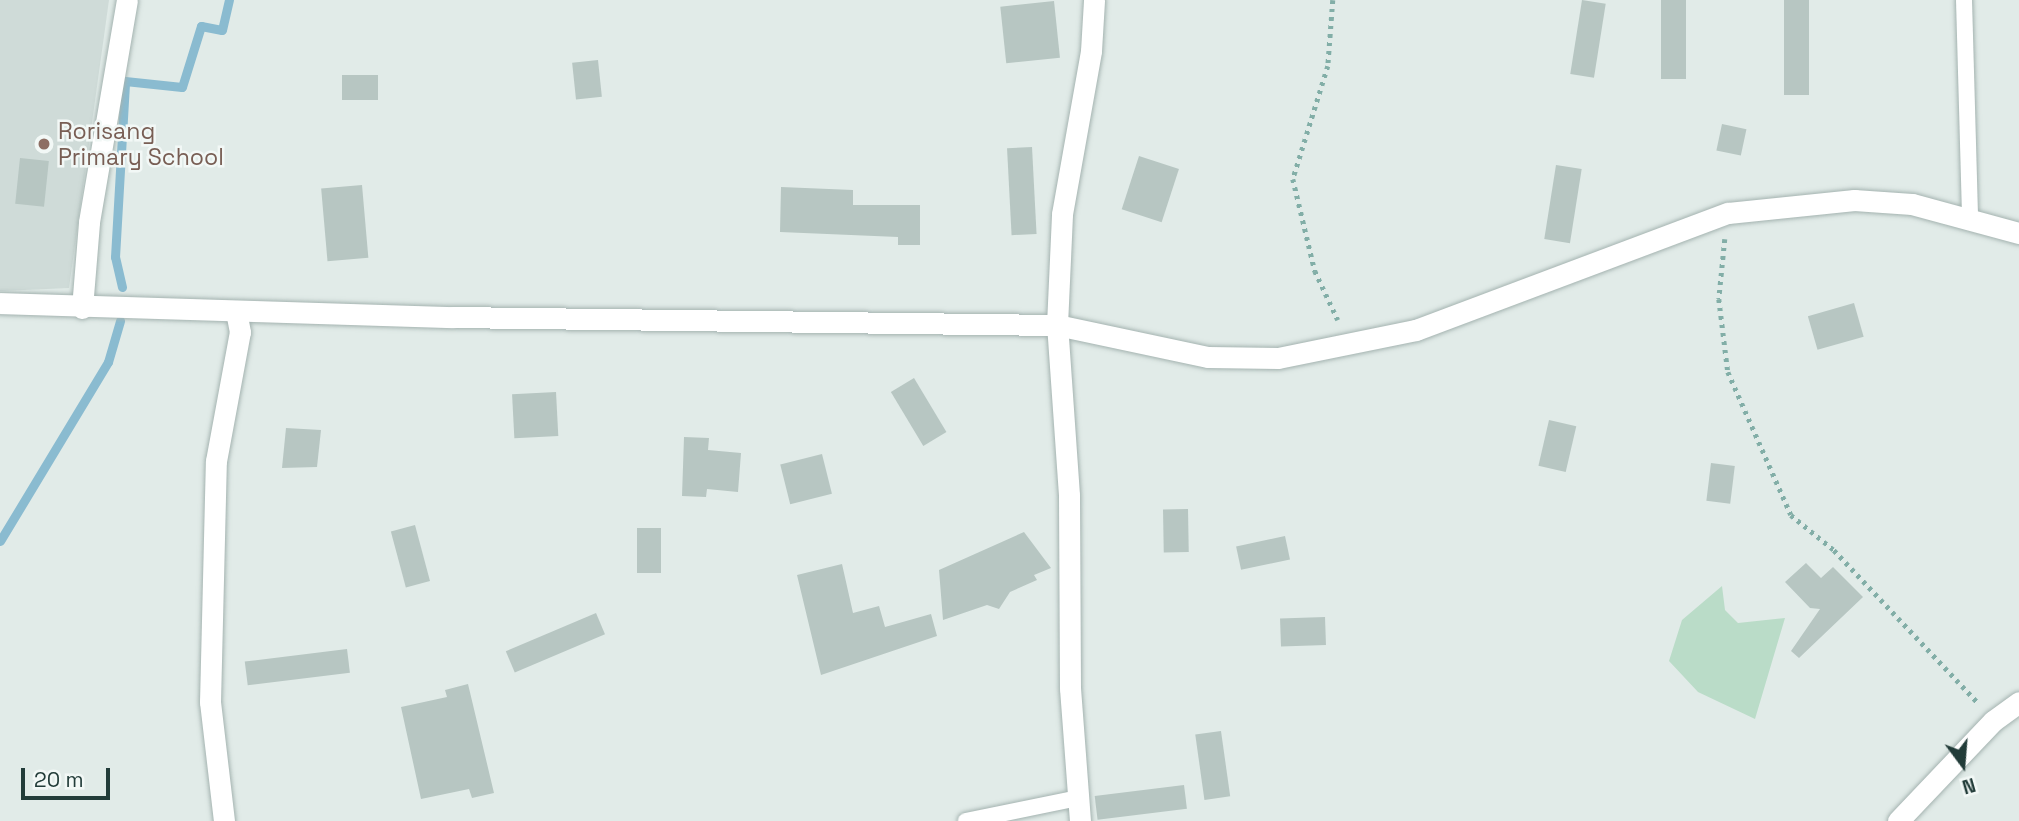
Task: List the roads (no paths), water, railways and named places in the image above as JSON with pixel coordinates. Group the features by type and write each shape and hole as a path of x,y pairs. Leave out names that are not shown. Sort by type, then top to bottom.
{"street":[{"path":"82,308 89,222 127,0"},
{"path":"1080,821 1070,688 1069,495 1057,325 1062,214 1091,51 1094,0"},
{"path":"0,303 236,312 1057,325 1208,357 1278,358 1350,346 1416,330 1728,213 1854,200 1912,204 2019,233"},
{"path":"224,821 210,702 216,461 240,332 236,312"},
{"path":"1898,821 1993,721 2019,702"}],"lane":[{"path":"1964,0 1970,221"},
{"path":"966,821 1078,798"}],"waterway":[{"path":"122,287 115,257 125,81 182,87 201,26 222,30 229,0"},
{"path":"0,541 108,362 120,321"}],"place":[{"name":"Rorisang Primary School","path":"44,144"}]}
